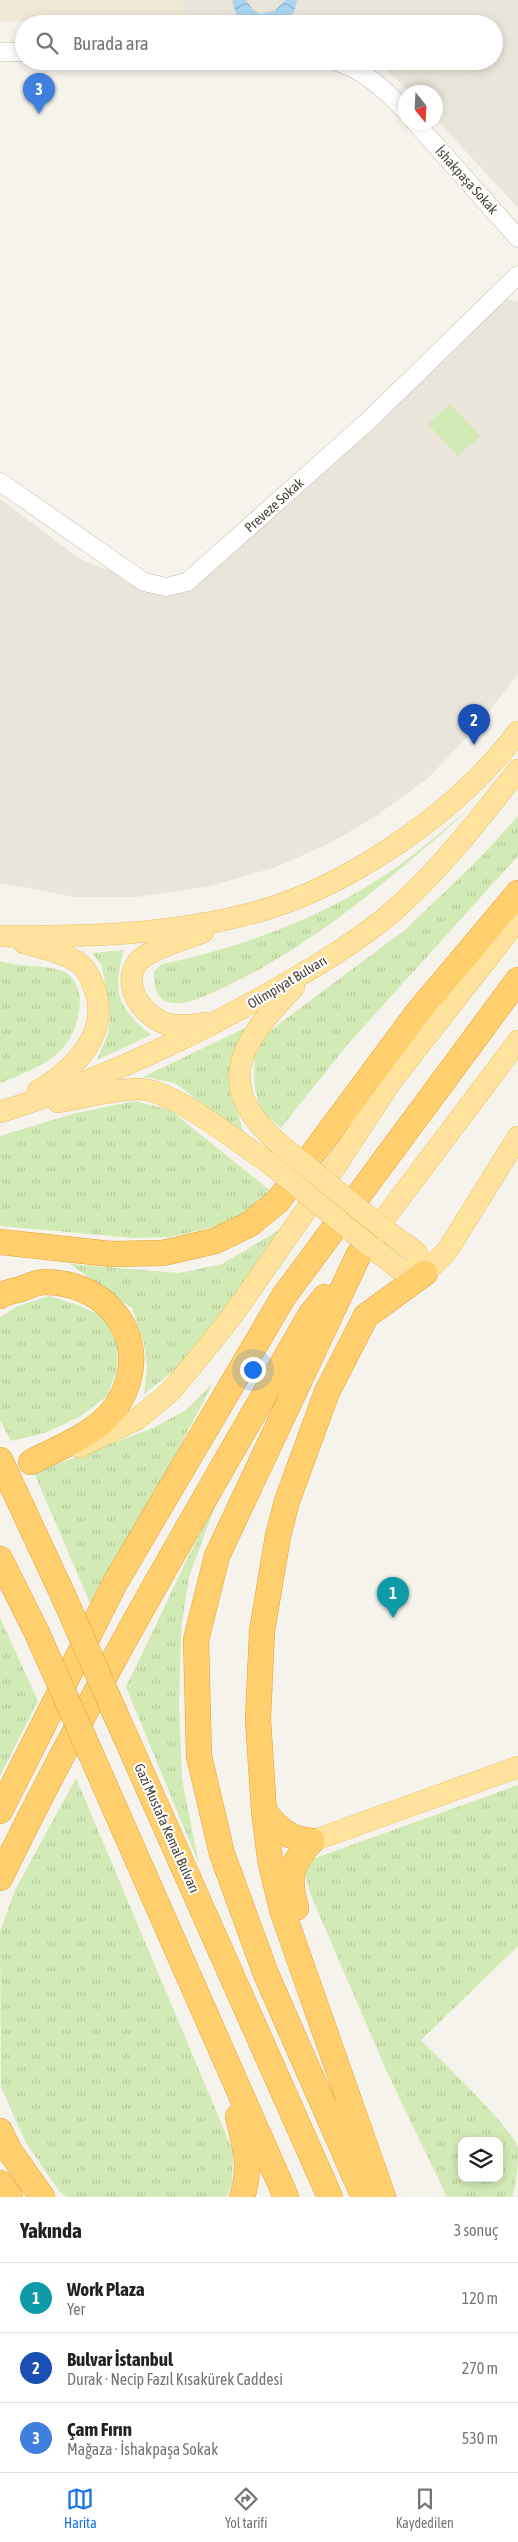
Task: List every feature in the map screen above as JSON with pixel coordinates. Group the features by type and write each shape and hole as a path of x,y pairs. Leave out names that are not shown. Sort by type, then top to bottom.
{"highway":[{"path":"0,1242 111,1254 163,1253 216,1242 250,1224 278,1201 418,1012 518,893"},
{"path":"0,1810 115,1583 284,1296 518,980"},
{"path":"0,1878 36,1804 145,1602 312,1314 365,1250"},
{"path":"364,2197 266,1974 222,1854 199,1756 196,1640 217,1556 365,1250"},
{"path":"383,2197 282,1910 270,1859 264,1812 258,1719 262,1631 278,1536 287,1501 328,1392 366,1316 425,1273"},
{"path":"0,1296 42,1282 71,1286 108,1303 120,1316 131,1354 129,1376 118,1403 100,1423 31,1462"},
{"name":"Gazi Mustafa Kemal Bulvarı","path":"0,1441 5,1470 63,1595 330,2197"},
{"path":"0,1559 37,1633 286,2197"},
{"path":"264,1812 283,1832 296,1840 312,1842"},
{"path":"312,1842 297,1856 292,1868 291,1882 305,1942 331,2027 334,2055"},
{"path":"224,2054 247,2153 248,2179 242,2197"},
{"path":"0,2131 8,2150 42,2197"},
{"path":"0,2183 10,2197"}],"main road":[{"path":"221,1020 185,1026 168,1024 151,1017 139,1003 132,980 137,963 151,952 242,916 295,899 336,880 433,818 472,784 518,732"},
{"name":"Olimpiyat Bulvarı","path":"2,1111 116,1071 221,1020 312,969 370,930 399,906 466,836 518,770"},
{"path":"0,936 102,935 177,928 242,916"},
{"path":"31,1462 89,1444 137,1419 170,1392 237,1308 320,1190 390,1083 518,919"},
{"path":"0,936 69,957 80,964 88,972 97,993 99,1008 98,1024 92,1041 82,1056 51,1083 2,1111"},
{"path":"312,969 266,1016 247,1044 239,1076 246,1107 260,1128 385,1230 416,1252 425,1273"},
{"path":"365,1250 518,1041"},
{"path":"2,1111 138,1089 161,1094 187,1108 268,1162 365,1250 402,1271 425,1273 447,1251 518,1137"},
{"path":"312,1842 518,1767"}],"street":[{"path":"0,52 15,52"},
{"path":"355,70 366,76 398,103"},
{"name":"İshakpaşa Sokak","path":"422,130 518,238"},
{"name":"Preveze Sokak","path":"0,482 144,582 166,587 187,582 367,422 518,275"}],"shaded area":[{"path":"0,0 182,0 183,15 15,15 15,21 0,21"},
{"path":"182,0 518,0 518,208 443,127 443,85 402,85 386,70 503,70 503,15 183,15"},
{"path":"506,299 518,302 518,675 472,732 428,778 376,816 330,843 276,867 211,886 137,897 75,897 0,883 0,499 80,559 105,569 131,577 157,581 198,571"}],"green space":[{"path":"450,404 480,436 458,456 428,424"},
{"path":"474,805 355,906 324,929 258,970 223,988 184,1003 169,1002 162,999 157,993 154,971 162,964 193,957 255,938 316,914 373,883 400,865"},
{"path":"518,816 518,856 348,1044 281,1128 260,1111 255,1088 254,1056 268,1032 405,930 479,859"},
{"path":"124,950 118,977 120,998 131,1016 151,1035 97,1060 108,1034 110,1015 102,966 92,953"},
{"path":"0,961 52,968 65,972 76,985 80,1001 72,1034 65,1046 43,1064 0,1083"},
{"path":"247,1027 232,1057 232,1091 244,1135 175,1083 143,1077"},
{"path":"135,1101 170,1110 272,1192 235,1222 170,1237 134,1238 0,1226 0,1136 76,1113"},
{"path":"279,1230 249,1278 176,1369 144,1394 147,1367 144,1343 132,1308 70,1264 179,1273 222,1264"},
{"path":"49,1296 78,1305 104,1317 118,1344 117,1370 107,1396 81,1416 45,1433 11,1441 0,1420 0,1317 18,1306"},
{"path":"213,1383 94,1612 34,1473 153,1428 186,1410"},
{"path":"222,1487 189,1577 181,1630 179,1708 182,1779 199,1864 126,1687"},
{"path":"0,1618 38,1701 0,1776"},
{"path":"76,1778 233,2151 232,2184 226,2197 67,2197 60,2192 26,2143 1,2087 0,1931 15,1890"},
{"path":"518,1785 518,1946 421,2040 490,2110 513,2138 518,2148 518,2154 512,2197 447,2197 387,2072 310,1893 304,1870 310,1860"}],"water":[{"path":"232,0 246,0 252,9 260,14 274,11 286,0 297,0 291,15 236,14"}],"place":[{"name":"Çam Fırın","path":"39,114"},
{"name":"Bulvar İstanbul","path":"474,745"},
{"name":"Work Plaza","path":"393,1618"}]}
